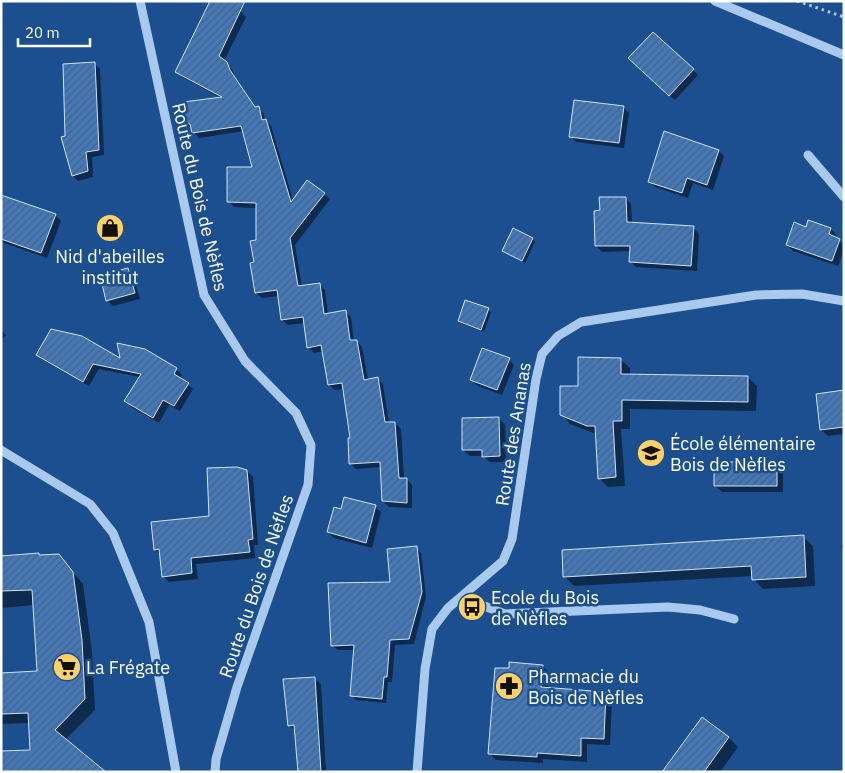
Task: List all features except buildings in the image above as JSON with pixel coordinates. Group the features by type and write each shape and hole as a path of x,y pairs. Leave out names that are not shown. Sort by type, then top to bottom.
{"street":[{"name":"Route du Bois de Nèfles","path":"140,1 204,295 245,361 296,412 310,444 308,485 238,687 216,759 215,772"},
{"path":"715,1 844,55"},
{"path":"808,155 844,198"},
{"name":"Route des Ananas","path":"417,772 424,669 432,629 448,608 503,561 512,540 536,379 542,354 558,336 581,322 756,295 802,294 844,301"},
{"path":"1,450 90,504 113,534 149,622 176,772"},
{"path":"465,594 479,604 506,614 668,607 700,610 734,619"}],"path":[{"path":"797,1 844,17"}],"place":[{"name":"Nid d'abeilles institut","path":"110,228"},
{"name":"École élémentaire Bois de Nèfles","path":"651,453"},
{"name":"Ecole du Bois de Nèfles","path":"472,607"},
{"name":"La Frégate","path":"67,667"},
{"name":"Pharmacie du Bois de Nèfles","path":"509,686"}]}
